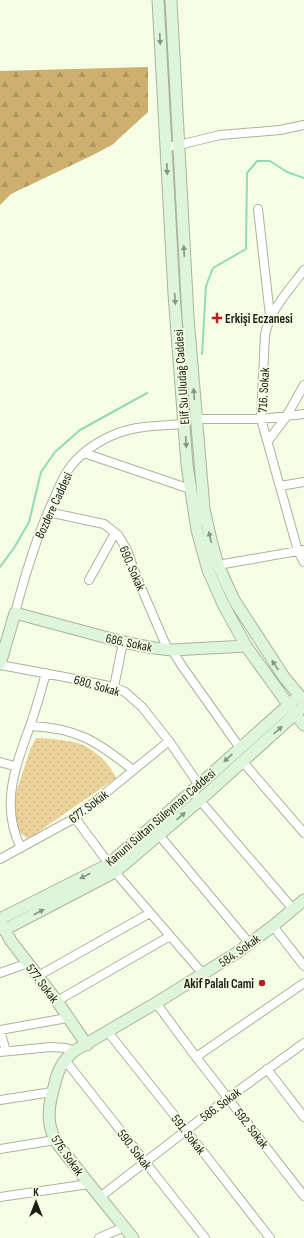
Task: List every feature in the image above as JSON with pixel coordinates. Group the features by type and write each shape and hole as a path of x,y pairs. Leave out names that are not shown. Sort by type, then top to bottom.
{"street":[{"name":"Elif Su Uludağ Caddesi","path":"158,0 174,294 190,488 197,530 208,570 223,604 246,646 304,725"},
{"name":"Elif Su Uludağ Caddesi","path":"170,0 188,317 204,509 218,565 228,590 284,678 302,696"},
{"path":"166,147 220,135 280,130 304,125"},
{"path":"258,209 270,316"},
{"name":"716. Sokak","path":"304,270 270,316 266,325 264,335 261,419 304,562"},
{"path":"268,441 286,416 304,385"},
{"path":"197,419 261,419 304,414"},
{"name":"Bozdere Caddesi","path":"0,664 28,567 48,512 60,485 71,467 84,453 101,441 118,433 140,428 184,424"},
{"path":"84,453 190,488"},
{"path":"280,486 304,482"},
{"name":"690. Sokak","path":"48,512 104,524 115,532 127,550 136,578 170,650 240,748"},
{"path":"89,580 115,532"},
{"path":"218,565 301,551"},
{"name":"686. Sokak","path":"14,613 123,642 170,650 246,646"},
{"path":"114,687 123,642"},
{"name":"680. Sokak","path":"0,664 114,687 125,692 142,707 169,741 196,788 200,800 292,909"},
{"path":"21,848 9,827 7,818 8,791 14,766 30,726 46,673"},
{"name":"Kanuni Sultan Süleyman Caddesi","path":"112,868 196,788 288,704 302,696"},
{"path":"1,923 112,868 159,835 243,762 304,706"},
{"path":"30,726 56,729 82,736 98,743 133,770"},
{"name":"677. Sokak","path":"0,859 75,818 169,741"},
{"path":"0,762 14,766"},
{"path":"243,762 304,833"},
{"path":"75,818 112,868 203,974"},
{"path":"159,835 250,944"},
{"name":"584. Sokak","path":"87,1045 156,1004 250,944 274,926 304,900"},
{"path":"38,976 150,913"},
{"name":"577. Sokak","path":"1,923 11,941 57,1001 67,1018 87,1045"},
{"path":"274,926 304,966"},
{"path":"57,1001 170,936"},
{"path":"0,973 28,963"},
{"path":"196,1058 304,983"},
{"name":"592. Sokak","path":"156,1004 196,1058 304,1196"},
{"path":"67,1018 0,1031 3,1052 50,1047 66,1048 74,1051"},
{"name":"591. Sokak","path":"108,1032 270,1238"},
{"name":"576. Sokak","path":"87,1045 74,1051 65,1060 60,1068 52,1092 49,1114 50,1123 55,1140 133,1238"},
{"name":"586. Sokak","path":"100,1197 228,1098 267,1069 303,1046"},
{"name":"590. Sokak","path":"65,1060 205,1238"},
{"path":"267,1069 304,1117"},
{"path":"0,1100 52,1092"},
{"path":"0,1148 55,1140"},
{"path":"0,1197 89,1184"},
{"path":"99,1238 124,1227"}],"shaded area":[{"path":"36,738 60,740 83,745 102,759 116,778 28,839 19,832 15,815 15,796 30,750"}],"green space":[{"path":"148,67 148,112 112,145 11,194 0,205 0,71"}],"waterway":[{"path":"202,354 206,286 213,268 246,249 247,173 257,161 270,161 287,172 304,178"},
{"path":"0,567 14,548 29,522 41,472 55,452 80,430 147,393"}],"place":[{"name":"Erkişi Eczanesi","path":"217,318"},
{"name":"Akif Palalı Cami","path":"262,983"}]}
